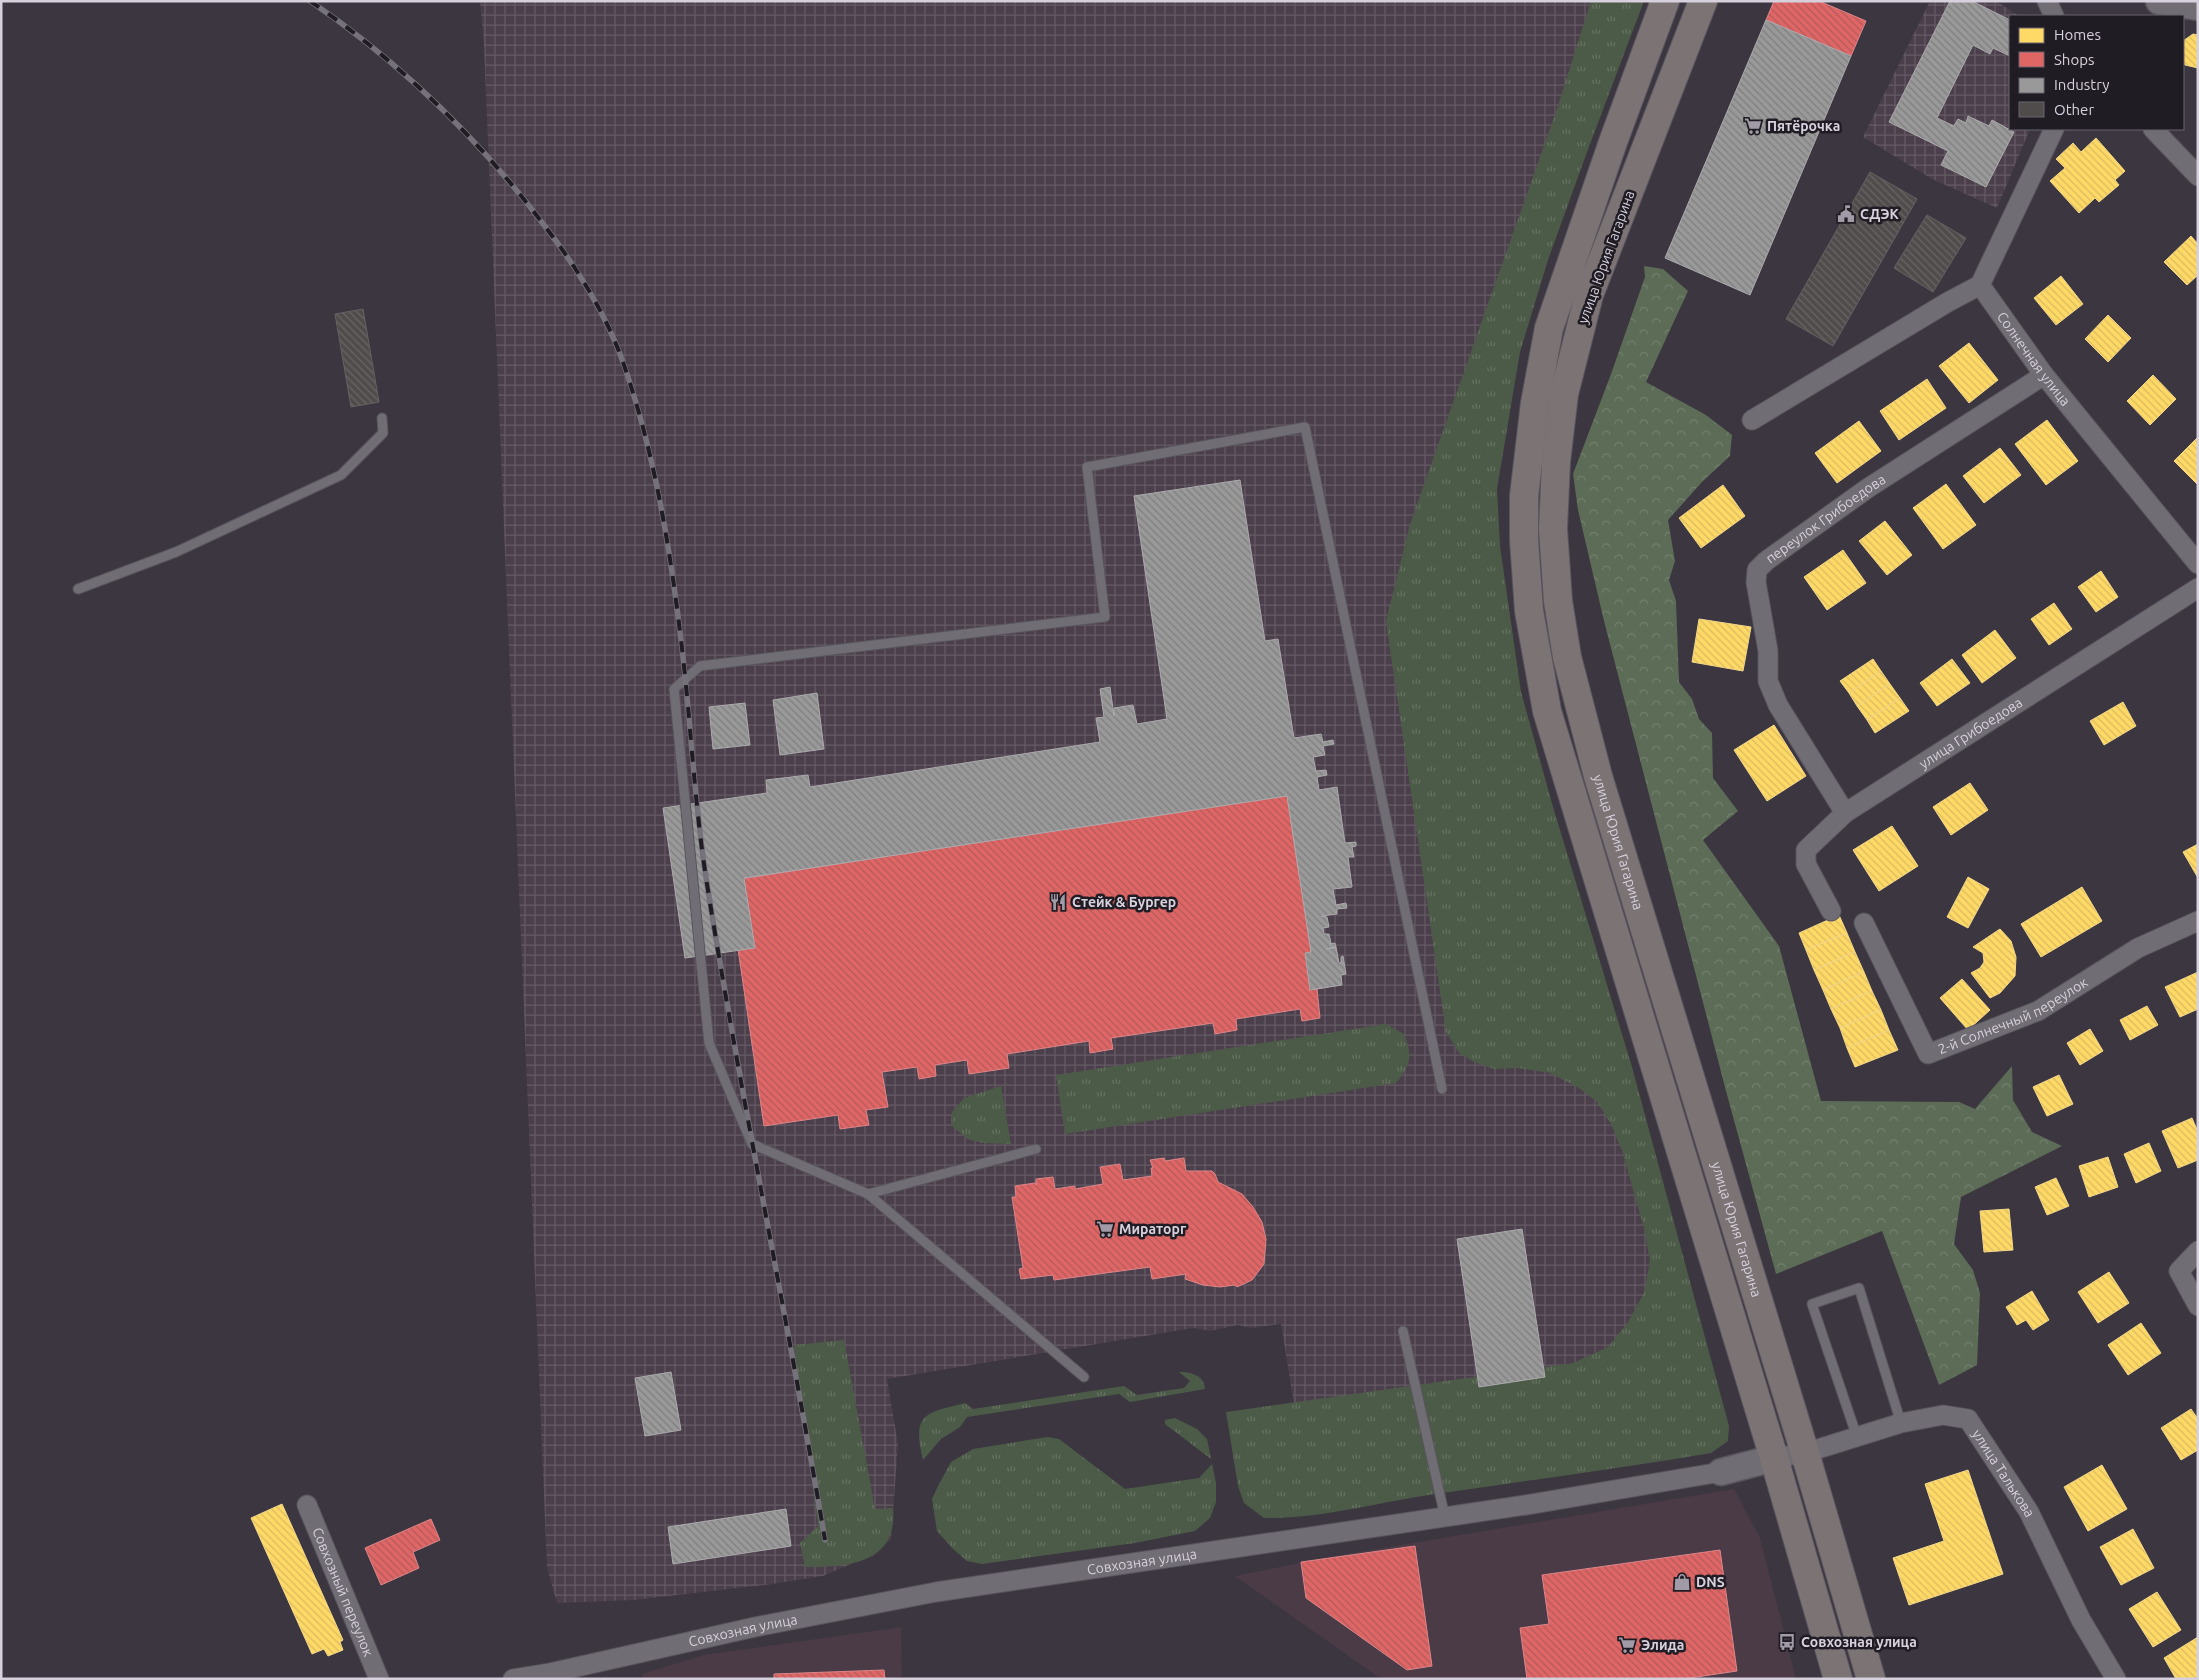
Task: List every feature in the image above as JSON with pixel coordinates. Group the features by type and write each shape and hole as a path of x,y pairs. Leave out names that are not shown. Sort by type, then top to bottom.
{"main road":[{"path":"1665,1 1616,133 1549,328 1529,440 1524,496 1524,540 1529,610 1547,712 1774,1458 1838,1679"},
{"name":"улица Юрия Гагарина","path":"1703,1 1589,295 1576,344 1564,394 1556,462 1553,529 1558,601 1567,657 1596,767 1805,1453 1871,1679"}],"street":[{"path":"2047,1 2054,15"},
{"path":"2159,1 2198,7"},
{"path":"1752,420 1948,302 1980,285 2054,130"},
{"path":"2154,130 2198,176"},
{"name":"Солнечная улица","path":"1980,285 2044,375 2198,564"},
{"name":"переулок Грибоедова","path":"1845,813 1778,705 1768,681 1768,651 1756,582 1757,570 1766,560 1868,488 2044,375"},
{"name":"улица Грибоедова","path":"1831,911 1806,864 1806,850 1845,813 2198,588"},
{"name":"2-й Солнечный переулок","path":"1864,923 1928,1054 2038,1011 2138,948 2198,921"},
{"path":"2198,1251 2179,1271 2198,1306"},
{"name":"улица Талькова","path":"1774,1458 1805,1453 1901,1423 1943,1415 1968,1419 2029,1512 2081,1620 2116,1679"},
{"name":"Совхозная улица","path":"514,1679 550,1673 755,1627 936,1592 1445,1517 1721,1472 1774,1458"},
{"name":"Совхозный переулок","path":"307,1505 379,1679"}],"lane":[{"path":"78,589 176,552 341,475 383,433 382,418"},
{"path":"1084,1377 868,1194 752,1144 709,1043 674,689 700,666 1105,617 1086,467 1305,427 1442,1089"},
{"path":"868,1194 1036,1150"},
{"path":"1857,1437 1812,1304 1859,1288 1901,1423"},
{"path":"1402,1331 1445,1517"}],"shaded area":[{"name":"Мираторг","path":"480,1 1616,1 1427,508 1705,1426 1307,1487 1281,1324 1250,1328 1238,1325 1210,1331 1193,1328 887,1379 898,1444 891,1540 851,1564 823,1576 765,1585 634,1600 557,1603 547,1568 484,45"},
{"path":"1930,1 1996,1 2017,15 2009,15 2009,130 2030,130 1997,208 1932,179 1863,137"},
{"path":"1734,1489 1760,1538 1796,1679 1381,1679 1235,1576 1335,1556"},
{"path":"901,1627 902,1679 643,1679 642,1674 704,1655"}],"green space":[{"path":"1591,1 1644,1 1548,260 1520,352 1497,489 1500,546 1521,692 1553,807 1632,1067 1729,1426 1728,1441 1711,1453 1429,1495 1326,1513 1285,1518 1264,1518 1244,1503 1238,1486 1226,1412 1573,1363 1608,1347 1628,1322 1644,1293 1650,1261 1644,1228 1622,1151 1611,1124 1597,1102 1579,1088 1550,1073 1518,1068 1494,1069 1474,1062 1459,1053 1446,1032 1386,621 1410,524 1556,112"},
{"path":"1644,266 1663,269 1688,291 1646,382 1706,415 1732,435 1730,456 1702,482 1668,520 1675,561 1669,580 1676,601 1679,682 1692,699 1699,719 1712,733 1713,778 1738,811 1703,840 1779,946 1821,1101 1959,1102 1975,1109 2012,1066 2013,1100 2032,1132 2062,1146 1961,1197 1954,1244 1973,1270 1980,1293 1977,1365 1939,1385 1882,1231 1776,1274 1726,1091 1604,621 1578,510 1573,474 1645,277"},
{"path":"1386,1024 1404,1034 1409,1049 1409,1060 1405,1071 1396,1083 1065,1134 1056,1075"},
{"path":"1001,1086 1011,1144 983,1143 967,1139 951,1125 952,1112 964,1098"},
{"path":"844,1340 875,1509 893,1508 892,1527 887,1541 879,1551 867,1558 838,1566 805,1567 800,1543 818,1526 794,1345"},
{"path":"1179,1372 1196,1375 1202,1380 1205,1389 1130,1402 1119,1394 967,1417 960,1427 941,1439 923,1460 919,1433 921,1424 931,1413 965,1403 973,1409 1124,1386 1137,1395 1184,1388 1190,1381"},
{"path":"1175,1418 1197,1429 1207,1439 1216,1483 1216,1502 1210,1518 1195,1531 1135,1543 982,1564 967,1561 937,1531 932,1499 951,1462 973,1449 1047,1437 1059,1439 1125,1489 1199,1478 1212,1464 1211,1459 1165,1424 1165,1420"}],"building: Homes":[{"path":"2193,34 2198,35 2198,68 2185,65 2184,40"},
{"path":"2096,138 2125,171 2115,180 2119,185 2099,202 2095,198 2079,213 2050,181 2065,168 2056,159 2073,143 2081,152"},
{"path":"2191,236 2198,244 2198,275 2187,285 2164,262"},
{"path":"2061,276 2083,304 2056,325 2034,298"},
{"path":"2108,315 2131,338 2108,362 2085,339"},
{"path":"1969,343 1998,380 1969,403 1939,366"},
{"path":"2153,375 2176,399 2150,425 2127,401"},
{"path":"1927,379 1946,408 1899,440 1880,411"},
{"path":"2047,420 2078,461 2046,485 2015,444"},
{"path":"1859,421 1881,451 1837,483 1815,453"},
{"path":"2198,437 2198,485 2174,461"},
{"path":"2000,448 2021,475 1984,503 1963,476"},
{"path":"1946,484 1976,525 1943,549 1913,508"},
{"path":"1723,485 1745,516 1701,548 1679,518"},
{"path":"1885,521 1912,555 1887,575 1859,541"},
{"path":"1843,550 1866,583 1827,610 1804,577"},
{"path":"2101,571 2118,597 2096,612 2078,587"},
{"path":"2054,603 2072,629 2049,645 2031,619"},
{"path":"1699,619 1751,627 1743,671 1692,662"},
{"path":"1995,630 2016,658 1982,683 1962,655"},
{"path":"1873,659 1881,671 1849,693 1840,681"},
{"path":"1952,659 1970,683 1937,706 1920,683"},
{"path":"1881,671 1890,684 1857,706 1849,693"},
{"path":"1890,684 1900,698 1867,720 1857,706"},
{"path":"1900,698 1909,711 1875,733 1867,720"},
{"path":"2123,702 2136,726 2104,745 2090,721"},
{"path":"1774,725 1806,776 1767,801 1734,750"},
{"path":"1970,783 1988,810 1951,835 1933,807"},
{"path":"1892,826 1918,866 1879,891 1853,850"},
{"path":"2198,844 2198,878 2183,852"},
{"path":"1968,877 1989,889 1968,928 1947,917"},
{"path":"2082,887 2102,921 2041,957 2021,924"},
{"path":"1839,915 1847,933 1806,950 1799,933"},
{"path":"2000,929 2011,941 2016,957 2015,976 2000,993 1990,998 1971,973 1980,968 1984,962 1983,953 1973,947"},
{"path":"1847,933 1855,952 1814,970 1806,950"},
{"path":"1855,952 1864,972 1823,990 1814,970"},
{"path":"1864,972 1872,991 1831,1009 1823,990"},
{"path":"2198,972 2198,1009 2180,1017 2165,987"},
{"path":"1962,979 1990,1010 1968,1030 1940,998"},
{"path":"1872,991 1881,1010 1840,1028 1831,1009"},
{"path":"2147,1006 2158,1025 2130,1040 2120,1020"},
{"path":"1881,1010 1889,1030 1847,1048 1840,1028"},
{"path":"2090,1029 2103,1051 2080,1065 2067,1043"},
{"path":"1889,1030 1898,1050 1855,1067 1847,1048"},
{"path":"2059,1075 2073,1104 2047,1116 2033,1087"},
{"path":"2192,1118 2198,1132 2198,1160 2178,1168 2162,1131"},
{"path":"2149,1143 2161,1171 2136,1183 2124,1154"},
{"path":"2108,1157 2118,1187 2089,1197 2079,1166"},
{"path":"2056,1178 2069,1206 2047,1215 2035,1187"},
{"path":"2009,1209 2013,1250 1984,1252 1980,1211"},
{"path":"2109,1272 2129,1303 2098,1323 2078,1292"},
{"path":"2032,1291 2049,1320 2033,1330 2026,1320 2017,1325 2006,1307"},
{"path":"2141,1323 2161,1353 2128,1375 2108,1345"},
{"path":"2191,1409 2198,1419 2198,1450 2181,1460 2161,1428"},
{"path":"2102,1465 2127,1509 2088,1531 2064,1487"},
{"path":"1968,1470 2003,1574 1909,1605 1893,1558 1944,1541 1925,1484"},
{"path":"282,1504 343,1640 340,1642 343,1650 328,1656 324,1649 312,1654 251,1518"},
{"path":"2133,1529 2154,1568 2121,1585 2100,1547"},
{"path":"2157,1592 2181,1630 2153,1647 2129,1609"},
{"path":"2198,1637 2198,1676 2194,1679 2176,1679 2164,1658"}],"building: Shops":[{"path":"1774,1 1819,1 1866,21 1851,56 1766,20"},
{"path":"1287,795 1299,875 1314,873 1318,900 1304,902 1311,952 1326,950 1331,986 1317,989 1320,1018 1302,1021 1300,1009 1236,1019 1237,1030 1215,1034 1213,1023 1111,1038 1113,1049 1090,1053 1089,1041 1007,1054 1009,1068 969,1074 967,1060 935,1065 936,1076 919,1079 917,1067 882,1072 888,1107 866,1110 869,1125 840,1129 838,1115 764,1126 728,881 883,857 881,845 904,842 905,854 918,851 916,839 935,837 937,849 1057,830 1055,819 1077,816 1079,827 1181,812 1179,800 1202,797 1204,808"},
{"path":"1164,1158 1165,1161 1184,1158 1186,1171 1212,1171 1218,1182 1242,1194 1253,1207 1262,1222 1266,1239 1264,1264 1252,1280 1237,1287 1235,1285 1220,1287 1203,1285 1185,1279 1186,1274 1152,1279 1150,1267 1054,1280 1053,1275 1021,1279 1019,1269 1023,1268 1012,1197 1016,1197 1015,1186 1035,1183 1036,1185 1036,1179 1053,1177 1055,1189 1075,1186 1075,1189 1103,1184 1100,1167 1120,1164 1123,1180 1152,1176 1151,1168 1153,1168 1150,1160"},
{"path":"431,1519 440,1540 413,1552 419,1568 381,1585 365,1548"},
{"path":"1415,1546 1432,1666 1407,1670 1306,1598 1301,1562"},
{"path":"1720,1550 1737,1671 1683,1679 1527,1679 1520,1628 1549,1624 1542,1575"},
{"path":"884,1670 885,1679 774,1679 774,1674"}],"building: Industry":[{"path":"1950,1 1972,1 2009,20 2009,56 1993,48 1990,54 1973,45 1937,118 1954,126 1958,119 1966,123 1968,116 1989,126 1992,120 2014,132 1986,187 1941,165 1948,151 1889,122"},
{"path":"1766,20 1851,56 1750,295 1665,258"},
{"path":"1240,480 1265,641 1278,639 1294,738 1321,734 1323,742 1333,740 1334,744 1323,746 1325,755 1313,757 1316,771 1326,770 1327,775 1317,777 1319,790 1337,787 1345,843 1356,842 1356,846 1352,847 1354,857 1348,857 1352,887 1333,889 1336,905 1346,903 1347,908 1337,909 1337,914 1321,916 1327,917 1329,927 1323,928 1324,934 1329,934 1331,943 1329,944 1335,943 1339,963 1341,963 1341,957 1343,956 1346,974 1341,975 1342,985 1310,990 1305,953 1311,952 1287,796 744,878 755,948 685,958 663,808 767,793 766,780 808,775 810,787 1100,742 1096,718 1104,717 1100,689 1110,687 1114,716 1114,708 1133,705 1137,724 1167,719 1134,496"},
{"path":"817,693 824,749 780,755 773,700"},
{"path":"745,703 750,745 713,749 709,707"},
{"path":"1522,1229 1545,1377 1479,1387 1457,1239"},
{"path":"671,1372 681,1430 645,1436 635,1378"},
{"path":"786,1509 791,1546 673,1564 668,1527"}],"building: Other":[{"path":"1870,172 1917,199 1833,346 1786,319"},
{"path":"1927,215 1966,238 1933,292 1894,268"},
{"path":"363,309 379,402 351,407 335,314"}],"railway":[{"path":"310,1 344,25 408,77 467,135 522,196 570,261 592,295 610,331 625,368 636,401 653,468 672,571 707,884 735,1049 825,1540"}],"place":[{"name":"Пятёрочка","path":"1753,126"},
{"name":"СДЭК","path":"1846,214"},
{"name":"Стейк & Бургер","path":"1058,902"},
{"name":"Мираторг","path":"1105,1229"},
{"name":"DNS","path":"1682,1582"},
{"name":"Совхозная улица","path":"1787,1642"},
{"name":"Элида","path":"1627,1645"}]}
